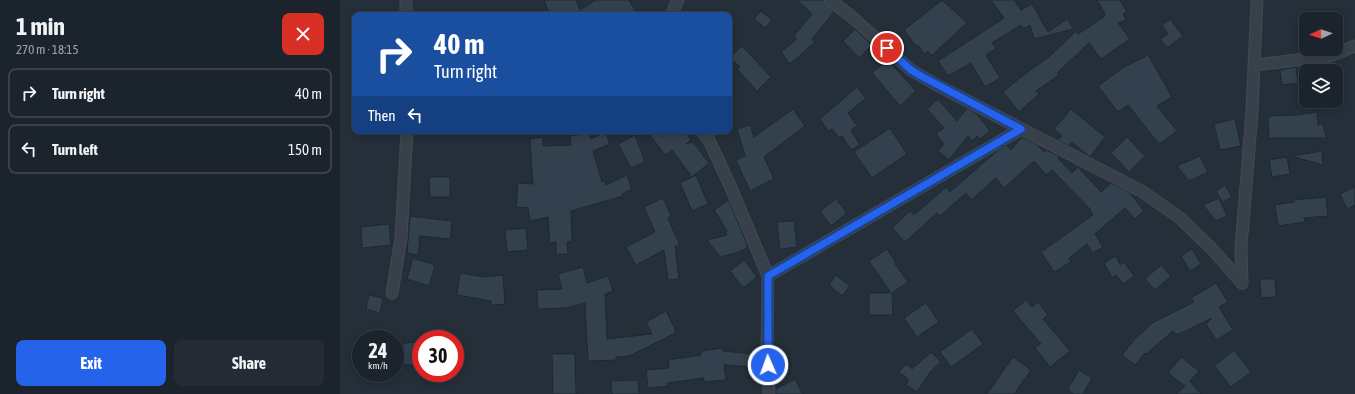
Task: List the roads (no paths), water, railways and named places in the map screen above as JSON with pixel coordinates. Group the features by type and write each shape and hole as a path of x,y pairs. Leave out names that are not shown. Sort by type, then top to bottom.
{"street":[{"path":"406,0 406,12"},
{"path":"672,12 678,0"},
{"path":"830,0 852,17 911,70 1143,192 1180,218 1212,249 1242,283 1241,247 1255,65 1257,0"},
{"path":"1255,65 1330,56 1355,46"},
{"path":"768,276 1021,129"},
{"path":"392,293 401,238 407,134"},
{"path":"704,134 709,140 732,190 768,276 769,394"}]}
